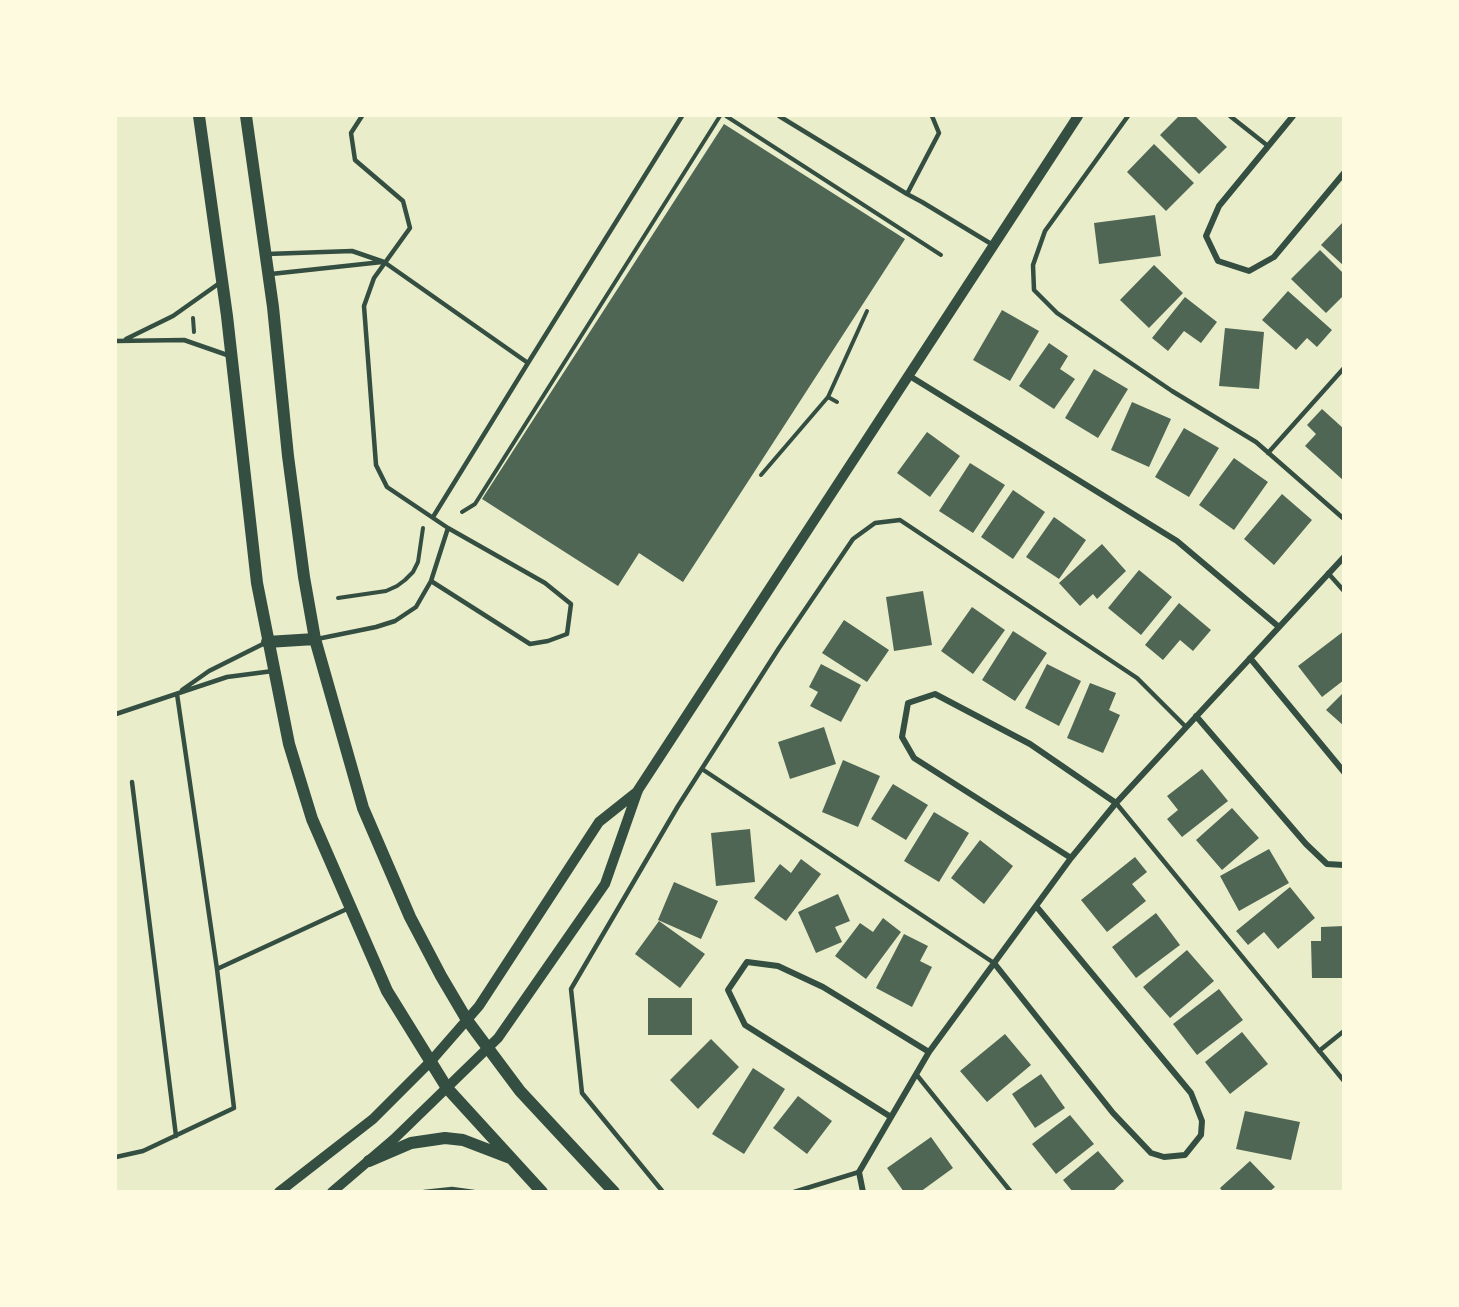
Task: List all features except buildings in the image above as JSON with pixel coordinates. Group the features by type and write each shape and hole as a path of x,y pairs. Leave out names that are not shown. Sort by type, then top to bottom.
{"main road":[{"path":"193,116 201,130"},
{"path":"199,116 222,282 257,583 289,744 312,819 387,991 430,1061 447,1088 542,1191"},
{"path":"246,116 273,307 288,456 304,577 315,639 363,808 410,917 467,1020 520,1092 614,1191"},
{"path":"267,642 315,639"},
{"path":"369,1161 411,1143 445,1138 462,1140 514,1159"}],"street":[{"path":"332,1191 369,1161 498,1038 604,884 638,790 1078,116"},
{"path":"1293,116 1220,206 1206,236 1218,261 1249,271 1274,257 1344,173"},
{"path":"908,375 1177,541 1279,627"},
{"path":"863,1191 859,1172 929,1052 1071,858 1116,803 1344,557"},
{"path":"1250,658 1344,772"},
{"path":"1071,858 914,758 902,737 908,703 935,694 1030,744 1116,803"},
{"path":"1196,716 1306,844 1327,864 1344,865"},
{"path":"279,1191 373,1119 467,1020 498,978 599,822 638,790"},
{"path":"994,963 1113,1113 1151,1153 1164,1157 1185,1155 1201,1135 1202,1121 1191,1093 1036,906"},
{"path":"891,1117 745,1025 728,990 747,962 778,966 823,987 929,1052"}],"lane":[{"path":"362,116 351,134 355,160 403,201 410,228 374,278 364,306 376,465 387,487 448,528 545,583 571,604 567,634 548,641 530,644 431,581"},
{"path":"433,518 682,116"},
{"path":"779,116 993,245"},
{"path":"907,195 939,133 932,116"},
{"path":"1128,116 1046,231 1033,265 1034,290 1056,313 1172,391 1256,442 1344,519"},
{"path":"1230,116 1268,146"},
{"path":"265,254 352,251 384,262 528,363"},
{"path":"268,275 384,262"},
{"path":"123,340 172,316 222,282"},
{"path":"116,341 184,340 231,357"},
{"path":"1268,453 1344,368"},
{"path":"663,1191 582,1093 571,989 678,806 779,648 853,539 875,523 900,520 1137,678 1186,727"},
{"path":"315,639 395,621 416,607 431,581 448,528"},
{"path":"1328,573 1344,591"},
{"path":"177,694 209,671 267,642"},
{"path":"116,714 227,677 273,671"},
{"path":"116,1157 143,1151 234,1108 217,969 177,694"},
{"path":"702,768 994,963"},
{"path":"132,782 176,1136"},
{"path":"1116,803 1344,1082"},
{"path":"217,969 350,907"},
{"path":"1319,1051 1344,1031"},
{"path":"916,1074 1011,1191"},
{"path":"794,1191 859,1172"},
{"path":"424,1191 452,1189 474,1191"}],"path":[{"path":"462,512 475,504 720,116"},
{"path":"726,116 941,255"},
{"path":"760,475 828,397 867,312"},
{"path":"193,318 195,334"},
{"path":"828,397 837,402"},
{"path":"338,598 386,591 397,586 413,572 418,562 423,528"}]}
